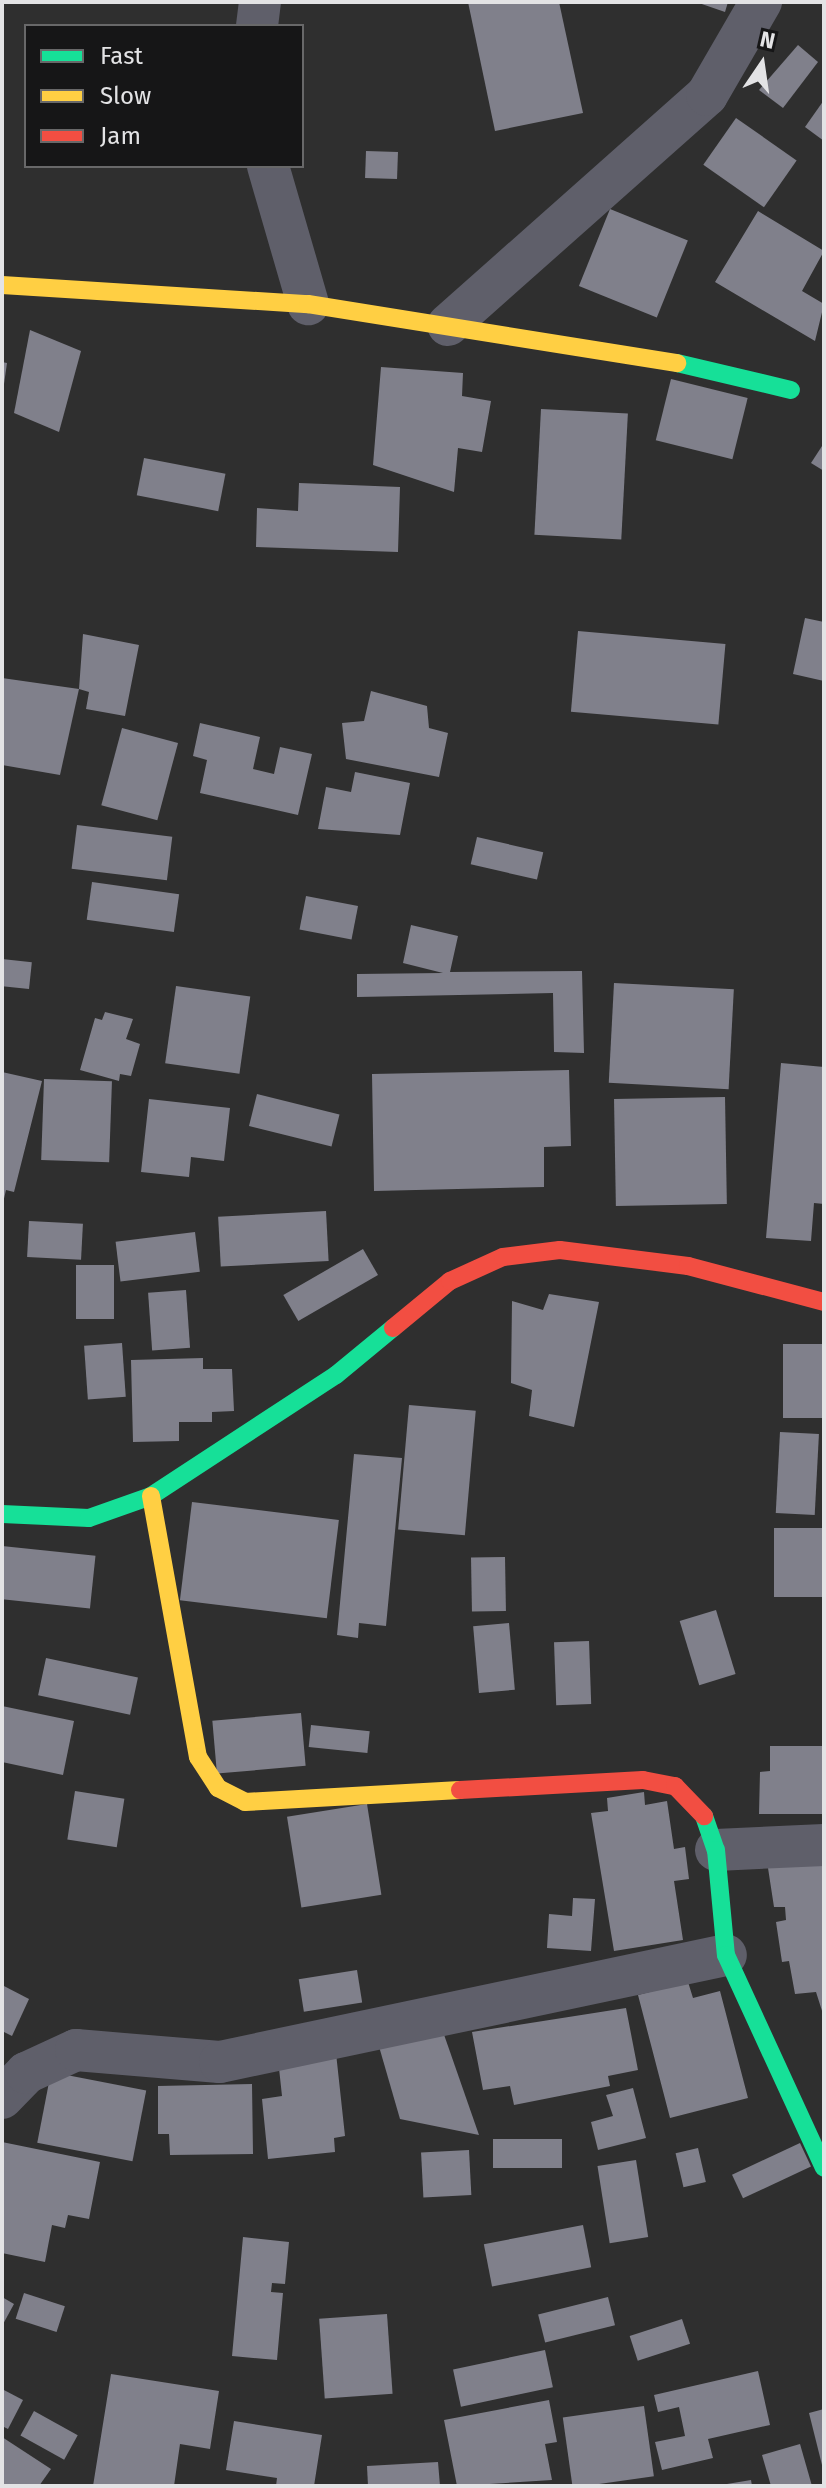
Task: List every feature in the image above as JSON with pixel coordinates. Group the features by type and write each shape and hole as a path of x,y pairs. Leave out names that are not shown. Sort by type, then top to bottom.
{"street":[{"path":"257,24 260,2"},
{"path":"448,325 707,95 761,2"},
{"path":"269,168 308,304"},
{"path":"2,285 308,304 653,357 791,390"},
{"path":"2,1514 89,1518 151,1496 336,1375 450,1281 503,1257 560,1250 688,1266 824,1302"},
{"path":"151,1496 198,1757 218,1788 245,1802 643,1780 675,1786 701,1807 716,1850 726,1955 824,2168"},
{"path":"716,1850 824,1845"},
{"path":"2,2098 26,2073 76,2050 220,2062 726,1955"}],"building":[{"path":"468,2 559,2 583,113 495,131"},
{"path":"696,2 728,2 725,12"},
{"path":"798,45 818,62 783,108 759,90"},
{"path":"824,100 824,141 805,127"},
{"path":"736,118 797,160 764,207 703,165"},
{"path":"366,151 398,152 397,179 365,178"},
{"path":"610,209 688,240 657,317 579,286"},
{"path":"758,211 824,251 802,291 824,304 815,341 715,282"},
{"path":"30,330 81,351 59,432 14,413"},
{"path":"2,362 7,363 4,384 2,384"},
{"path":"381,367 463,373 462,396 491,401 482,452 458,448 454,492 373,465"},
{"path":"671,379 748,398 732,459 656,440"},
{"path":"541,409 628,414 621,539 534,535"},
{"path":"824,443 824,471 811,463"},
{"path":"144,458 225,474 218,511 137,495"},
{"path":"299,483 400,487 398,552 256,547 257,508 298,511"},
{"path":"805,618 824,622 824,681 793,674"},
{"path":"578,631 725,644 718,725 571,712"},
{"path":"83,634 139,645 125,716 86,709 89,692 79,689"},
{"path":"2,678 79,689 60,775 2,765"},
{"path":"371,691 427,706 429,728 448,733 439,777 346,759 342,723 364,721"},
{"path":"200,723 260,737 253,769 274,774 280,747 312,754 298,815 200,793 207,760 193,756"},
{"path":"122,728 178,743 157,820 101,805"},
{"path":"355,772 410,783 400,835 318,829 326,787 351,792"},
{"path":"77,825 172,837 167,880 72,869"},
{"path":"477,837 543,852 537,880 471,864"},
{"path":"92,882 179,894 174,932 87,920"},
{"path":"306,896 358,906 352,939 300,929"},
{"path":"411,925 458,936 450,972 582,971 584,1053 554,1052 553,993 357,997 357,974 443,973 403,963"},
{"path":"2,959 32,962 29,989 2,986"},
{"path":"614,983 734,989 729,1089 609,1083"},
{"path":"176,986 250,996 239,1074 165,1063"},
{"path":"105,1012 133,1019 126,1039 140,1044 131,1076 120,1074 119,1081 80,1070 95,1018 102,1020"},
{"path":"781,1063 824,1067 824,1204 814,1203 811,1241 766,1238"},
{"path":"569,1070 571,1146 544,1147 544,1187 374,1191 372,1074"},
{"path":"2,1072 42,1081 14,1192 6,1190 3,1203"},
{"path":"44,1079 112,1081 109,1162 41,1160"},
{"path":"257,1094 339,1115 331,1147 249,1126"},
{"path":"725,1097 727,1204 616,1206 614,1099"},
{"path":"149,1099 230,1108 224,1161 191,1157 189,1177 141,1172"},
{"path":"326,1211 329,1261 221,1267 218,1217"},
{"path":"29,1221 83,1224 81,1260 27,1257"},
{"path":"195,1232 200,1272 120,1281 116,1242"},
{"path":"363,1249 378,1275 298,1321 283,1295"},
{"path":"76,1265 114,1265 114,1319 76,1319"},
{"path":"186,1290 190,1348 152,1351 148,1293"},
{"path":"549,1294 599,1302 574,1427 529,1416 532,1390 511,1383 512,1301 543,1310"},
{"path":"122,1343 126,1397 88,1400 84,1346"},
{"path":"783,1344 824,1344 824,1418 783,1418"},
{"path":"203,1358 203,1369 232,1369 234,1411 212,1412 212,1422 179,1422 179,1441 133,1442 131,1360"},
{"path":"409,1405 476,1411 465,1535 398,1530"},
{"path":"780,1432 819,1434 815,1515 776,1513"},
{"path":"354,1454 402,1458 386,1626 359,1623 358,1638 337,1635"},
{"path":"192,1502 339,1520 327,1618 180,1600"},
{"path":"774,1528 824,1528 824,1597 774,1597"},
{"path":"2,1546 95,1556 90,1609 2,1599"},
{"path":"505,1557 506,1611 472,1612 471,1558"},
{"path":"716,1610 736,1674 699,1685 680,1621"},
{"path":"509,1623 515,1690 479,1693 473,1626"},
{"path":"589,1641 591,1704 556,1705 554,1642"},
{"path":"46,1658 138,1678 130,1715 38,1695"},
{"path":"2,1706 74,1721 63,1775 2,1762"},
{"path":"301,1713 306,1766 217,1774 212,1721"},
{"path":"311,1725 370,1731 367,1753 309,1747"},
{"path":"770,1746 824,1746 824,1814 759,1814 760,1772 770,1771"},
{"path":"75,1791 124,1799 117,1847 67,1839"},
{"path":"644,1792 645,1805 667,1801 674,1849 685,1847 689,1879 674,1881 683,1940 614,1951 591,1813 608,1811 607,1798"},
{"path":"367,1804 381,1895 301,1908 287,1817"},
{"path":"824,1863 823,2014 816,1992 795,1994 789,1961 782,1962 776,1922 786,1920 785,1907 774,1907 768,1868"},
{"path":"573,1898 595,1899 591,1951 547,1948 549,1914 572,1916"},
{"path":"357,1970 362,2003 304,2012 299,1979"},
{"path":"688,1982 693,1998 720,1991 748,2098 670,2118 638,1995"},
{"path":"2,1985 29,1999 12,2036 2,2031"},
{"path":"626,2008 638,2070 608,2076 610,2086 514,2105 510,2086 483,2090 472,2032"},
{"path":"441,2026 479,2135 400,2119 378,2043"},
{"path":"336,2053 345,2136 334,2138 335,2152 268,2159 262,2099 282,2096 278,2059"},
{"path":"51,2072 146,2091 132,2161 37,2143"},
{"path":"252,2084 253,2154 170,2155 169,2134 158,2134 158,2086"},
{"path":"633,2088 646,2138 598,2150 591,2122 613,2116 606,2095"},
{"path":"493,2139 562,2139 562,2168 493,2168"},
{"path":"2,2142 100,2162 89,2219 68,2215 65,2228 52,2225 45,2262 2,2253"},
{"path":"800,2143 811,2167 743,2198 732,2175"},
{"path":"698,2148 706,2182 683,2187 676,2153"},
{"path":"469,2150 471,2195 423,2197 421,2153"},
{"path":"636,2160 648,2237 610,2243 597,2166"},
{"path":"583,2225 591,2267 492,2286 484,2244"},
{"path":"243,2237 289,2242 285,2284 272,2283 271,2292 283,2293 277,2360 232,2356"},
{"path":"24,2293 65,2306 57,2332 16,2319"},
{"path":"2,2297 14,2304 2,2326"},
{"path":"608,2297 615,2325 545,2343 538,2314"},
{"path":"387,2314 393,2394 325,2399 319,2319"},
{"path":"682,2319 690,2344 638,2361 630,2336"},
{"path":"545,2350 553,2387 461,2407 453,2370"},
{"path":"758,2371 770,2425 708,2439 713,2458 662,2470 655,2442 685,2436 679,2407 658,2412 654,2395"},
{"path":"111,2374 219,2391 210,2449 180,2444 174,2486 93,2486"},
{"path":"2,2389 23,2400 8,2429 2,2426"},
{"path":"549,2400 557,2442 545,2444 552,2480 457,2486 444,2420"},
{"path":"644,2406 654,2476 572,2486 563,2417"},
{"path":"824,2409 824,2469 823,2469 809,2413"},
{"path":"34,2411 78,2435 64,2460 20,2435"},
{"path":"234,2421 322,2435 314,2486 276,2486 277,2478 226,2470"},
{"path":"2,2437 51,2469 39,2486 2,2486"},
{"path":"800,2444 812,2486 771,2486 762,2455"},
{"path":"438,2462 440,2486 368,2486 367,2466"},
{"path":"751,2480 752,2486 727,2486 727,2484"}],"traffic: fast":[{"path":"677,363 791,390"},
{"path":"2,1514 89,1518 151,1496 336,1375 393,1328"},
{"path":"704,1816 716,1850 726,1955 824,2168"}],"traffic: slow":[{"path":"2,285 308,304 677,363"},
{"path":"151,1496 198,1757 218,1788 245,1802 460,1790"}],"traffic: jam":[{"path":"393,1328 450,1281 503,1257 560,1250 688,1266 824,1302"},
{"path":"460,1790 643,1780 675,1786 704,1816"}]}
